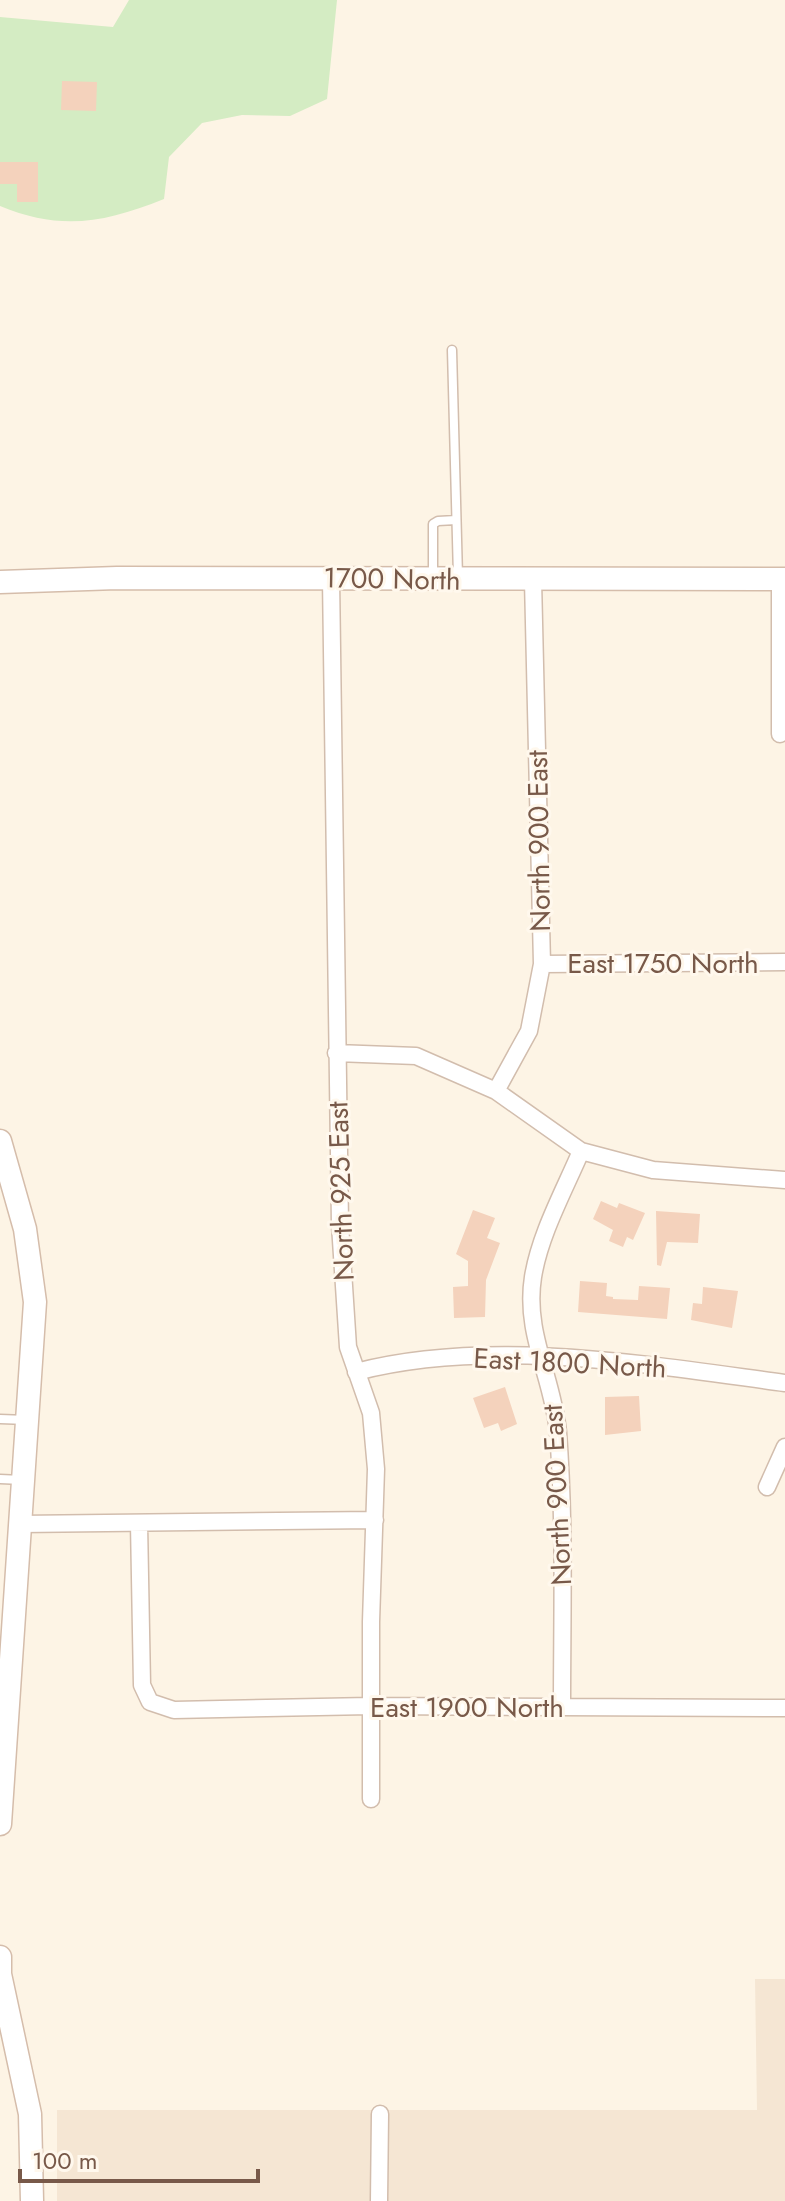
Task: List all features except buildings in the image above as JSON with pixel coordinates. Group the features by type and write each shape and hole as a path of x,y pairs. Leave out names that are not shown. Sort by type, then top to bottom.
{"street":[{"name":"1700 North","path":"0,582 117,578 782,579"},
{"name":"North 925 East","path":"331,578 340,1225 348,1347 371,1413 376,1469 370,1706 371,1799"},
{"path":"780,734 782,579"},
{"name":"North 900 East","path":"496,1091 529,1031 542,964 533,580"},
{"name":"East 1750 North","path":"542,964 785,962"},
{"path":"336,1053 416,1056 496,1091 581,1151 653,1170 785,1180"},
{"path":"0,1141 25,1229 35,1302 0,1824"},
{"name":"North 900 East","path":"562,1707 562,1517 558,1430 552,1390 532,1326 533,1277 546,1235 581,1151"},
{"name":"East 1800 North","path":"356,1372 396,1362 435,1358 540,1356 667,1367 785,1383"},
{"path":"767,1487 785,1447"},
{"path":"20,1524 375,1520"},
{"name":"East 1900 North","path":"139,1523 142,1685 150,1702 174,1710 370,1706 785,1708"},
{"path":"0,1957 2,1986 30,2114 32,2201"},
{"path":"379,2201 380,2114"}],"lane":[{"path":"452,350 458,580"},
{"path":"433,579 433,524 456,520"},
{"path":"0,1419 28,1420"},
{"path":"0,1479 23,1480"}],"shaded area":[{"path":"755,1979 785,1979 785,2201 57,2201 57,2110 757,2110"}],"green space":[{"path":"129,0 337,0 327,99 290,116 242,115 202,123 169,157 164,199 122,214 63,221 22,214 0,206 0,17 113,27"}]}
